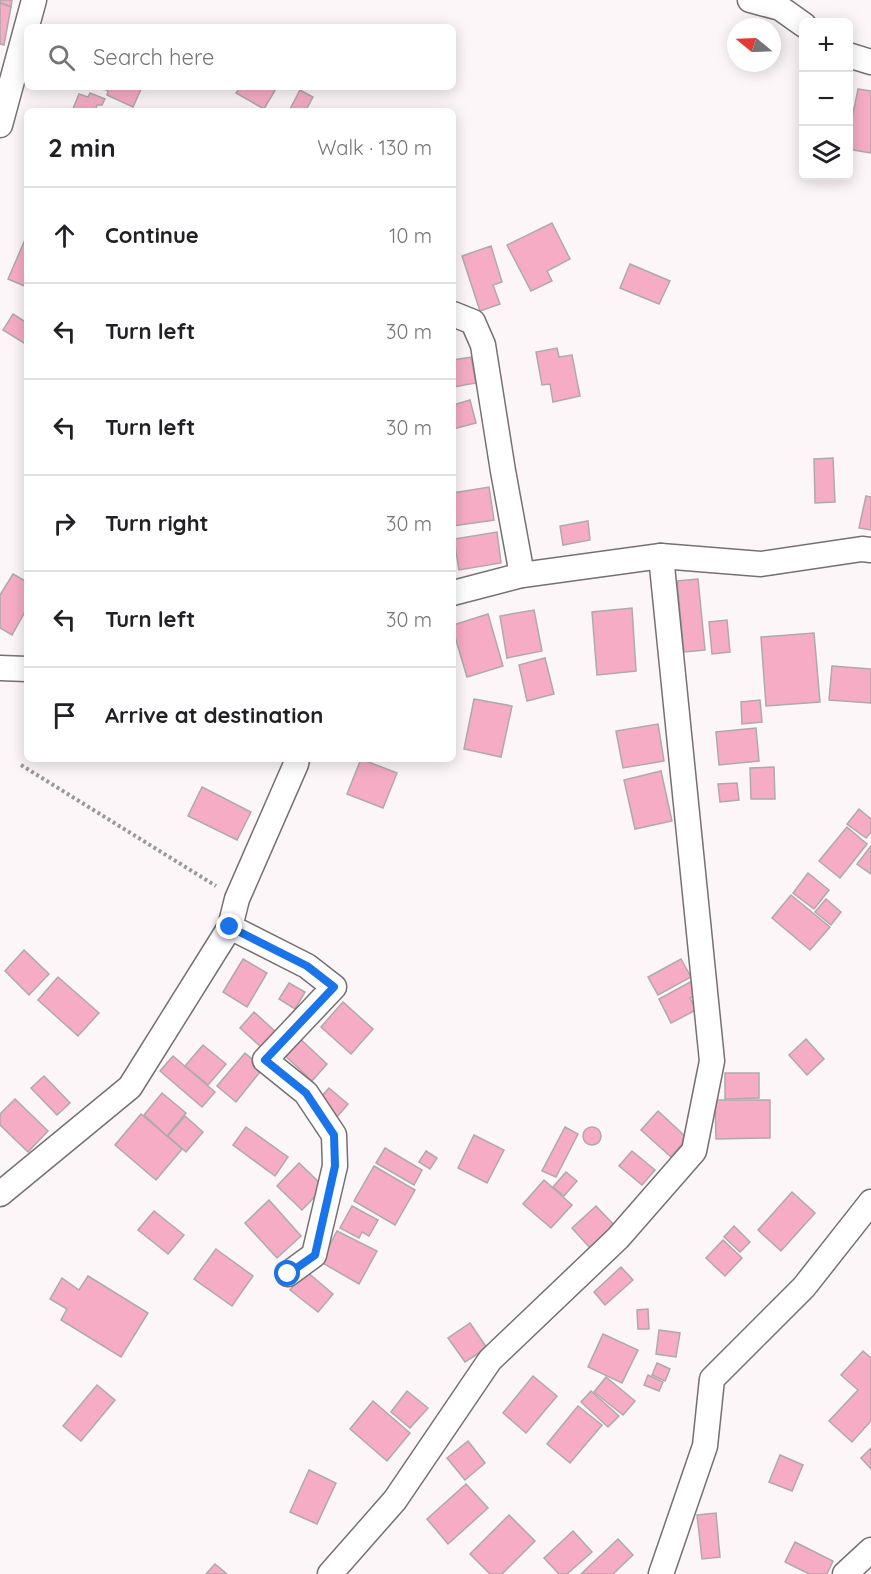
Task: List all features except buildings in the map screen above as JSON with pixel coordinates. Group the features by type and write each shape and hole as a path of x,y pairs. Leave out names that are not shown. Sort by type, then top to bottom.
{"street":[{"path":"27,24 34,0"},
{"path":"750,0 780,8 799,21"},
{"path":"0,125 24,37"},
{"path":"853,56 871,62"},
{"path":"456,315 473,322 483,345 522,575"},
{"path":"456,592 522,575 661,556 762,564 862,549 871,550"},
{"path":"330,1574 395,1500 490,1360 618,1238 694,1151 712,1061 661,556"},
{"path":"0,668 24,669"},
{"path":"0,1194 130,1087 230,927 237,899 296,762"},
{"path":"230,927 307,966 334,987 265,1060 306,1093 334,1135 335,1166 315,1255 288,1274"},
{"path":"661,1574 705,1446 712,1378 804,1287 871,1202"},
{"path":"845,1574 871,1550"}],"path":[{"path":"21,765 237,899"}],"route":[{"path":"230,927 307,966 334,987 265,1060 306,1093 334,1135 335,1166 315,1255 288,1274"}]}
